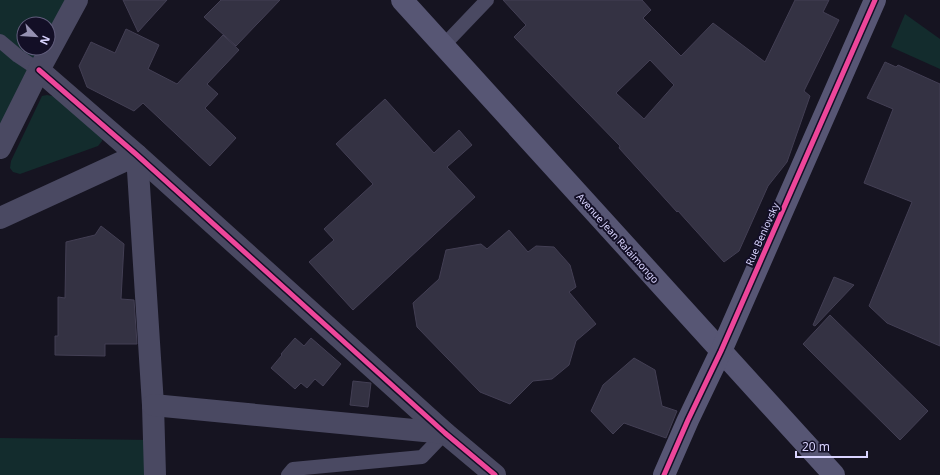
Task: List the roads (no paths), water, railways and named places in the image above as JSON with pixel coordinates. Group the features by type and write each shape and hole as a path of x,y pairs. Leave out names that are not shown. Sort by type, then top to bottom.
{"main road":[{"name":"Rue Beniovsky","path":"664,475 875,0"},
{"name":"Avenue Jean Ralaimongo","path":"411,4 443,46 834,475"}],"street":[{"path":"0,148 39,70 77,0"},
{"path":"39,70 137,155 445,433 495,475"},
{"path":"0,218 137,155"},
{"path":"137,155 153,405 155,475"},
{"path":"153,405 445,433"}],"lane":[{"path":"443,46 487,0"},
{"path":"0,41 18,56 39,70"},
{"path":"288,475 293,469 422,457 445,433"}]}
